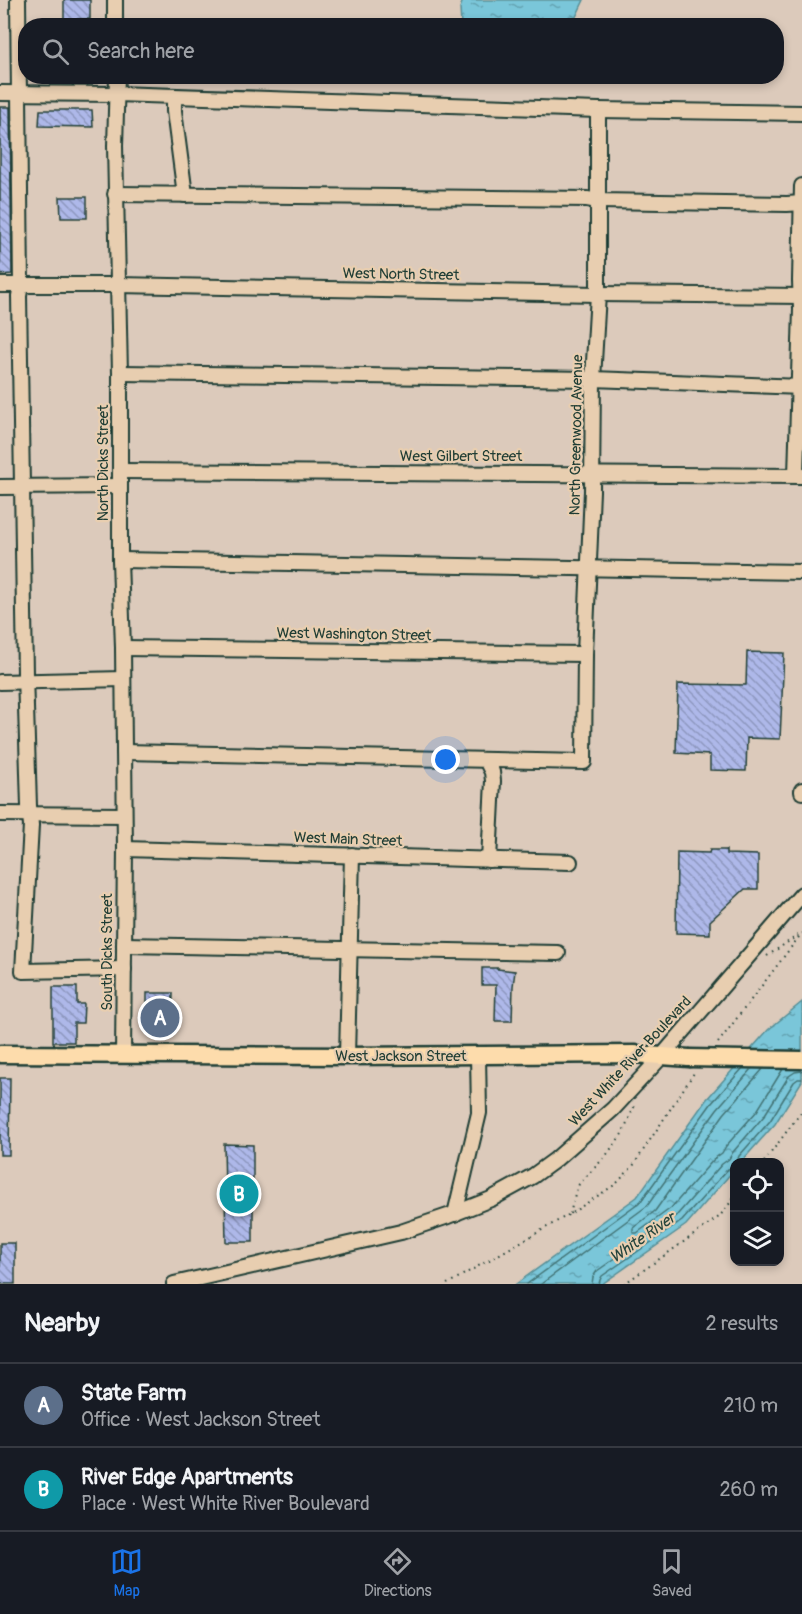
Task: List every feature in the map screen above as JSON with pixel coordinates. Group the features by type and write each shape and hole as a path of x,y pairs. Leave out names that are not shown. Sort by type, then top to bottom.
{"main road":[{"name":"West Jackson Street","path":"0,1054 347,1056 634,1054 662,1056 693,1064 802,1060"}],"street":[{"path":"18,0 22,487 31,825 23,971 124,969"},
{"path":"115,0 115,18"},
{"name":"North Dicks Street","path":"117,84 125,849"},
{"path":"0,93 116,93 598,110 802,113"},
{"path":"174,96 185,195"},
{"name":"North Greenwood Avenue","path":"486,759 584,762 593,379 598,294 598,110"},
{"path":"799,476 802,186"},
{"path":"116,194 802,203"},
{"name":"West North Street","path":"0,285 801,296"},
{"path":"120,373 593,379 800,387"},
{"name":"West Gilbert Street","path":"120,471 799,476"},
{"path":"0,487 120,486"},
{"path":"120,560 802,572"},
{"name":"West Washington Street","path":"123,648 585,654"},
{"path":"0,682 123,679"},
{"path":"124,752 486,759 492,772 493,782 489,860"},
{"path":"0,814 124,815"},
{"name":"West Main Street","path":"125,849 570,862"},
{"name":"South Dicks Street","path":"123,1054 125,849"},
{"path":"347,1056 352,855"},
{"name":"West White River Boulevard","path":"174,1284 409,1229 455,1214 514,1187 555,1160 598,1124 662,1056 802,894"},
{"path":"124,945 558,953"},
{"path":"455,1214 479,1113 478,1055"}],"path":[{"path":"765,957 802,933"},
{"path":"718,1043 802,933"},
{"path":"447,1284 616,1185 633,1166 688,1080 693,1064"},
{"path":"570,1214 579,1185 605,1157 622,1134 635,1105"},
{"path":"767,1158 802,1111"},
{"path":"624,1284 719,1217 730,1204"}],"water":[{"path":"463,0 584,0 575,18 461,18 460,8"},
{"name":"White River","path":"802,1002 802,1081 775,1124 745,1158 730,1158 730,1175 686,1225 602,1284 516,1284 637,1197 706,1100 768,1030"}],"building":[{"path":"64,0 90,0 90,18 64,18"},
{"path":"0,107 10,107 12,274 0,275"},
{"path":"40,110 92,110 93,127 39,126"},
{"path":"60,197 87,197 87,218 61,218"},
{"path":"747,652 784,653 780,739 747,738 746,771 710,770 710,755 676,753 678,684 746,685"},
{"path":"710,850 726,850 726,854 758,855 758,889 745,889 710,921 710,934 676,933 677,852 709,853"},
{"path":"482,968 515,971 512,1021 495,1021 496,985 482,985"},
{"path":"53,987 77,987 77,1004 84,1004 83,1023 74,1023 74,1042 53,1042"},
{"path":"147,993 173,993 172,1033 147,1032"},
{"path":"0,1078 10,1078 9,1155 0,1155"},
{"path":"224,1144 253,1145 253,1242 226,1242"},
{"path":"0,1243 15,1243 15,1284 0,1284"}],"place":[{"name":"State Farm","path":"160,1018"},
{"name":"River Edge Apartments","path":"239,1194"}]}
